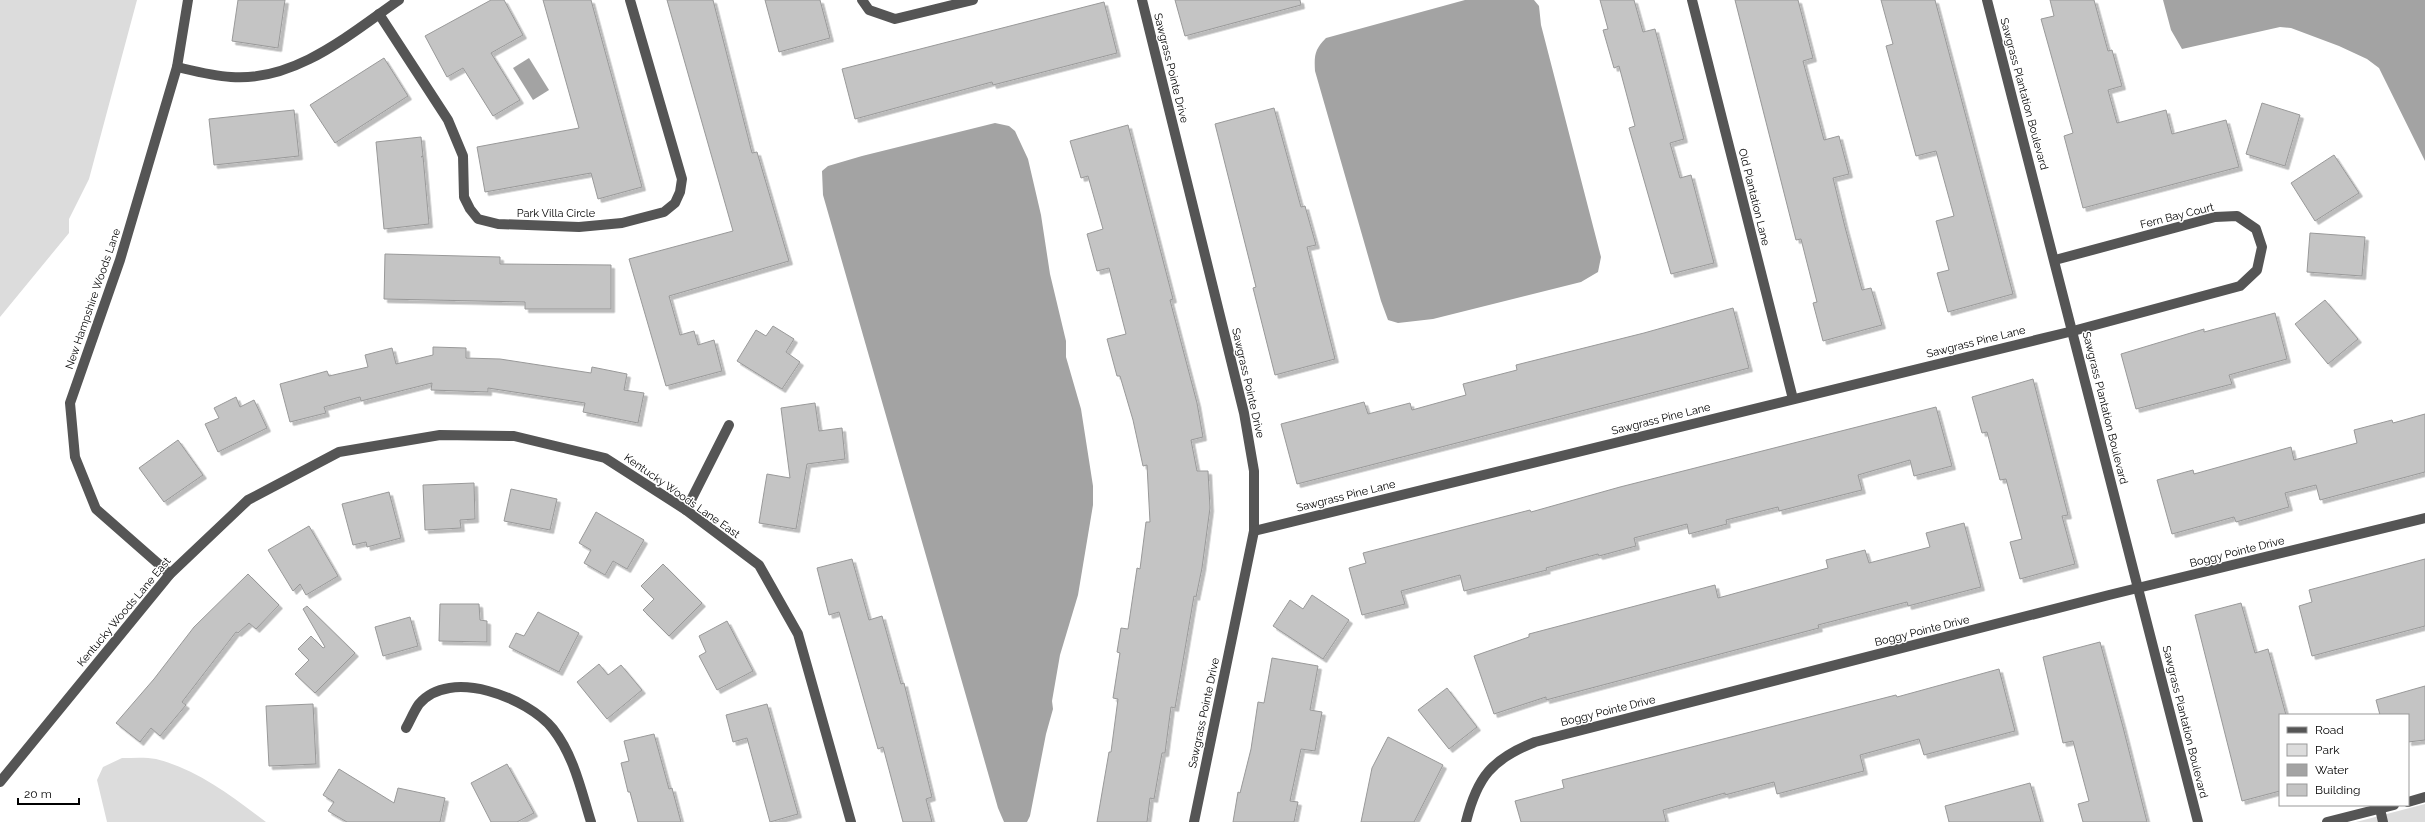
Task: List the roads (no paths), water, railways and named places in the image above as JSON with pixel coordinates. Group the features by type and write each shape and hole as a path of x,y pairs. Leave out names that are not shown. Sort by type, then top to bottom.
{"street":[{"name":"New Hampshire Woods Lane","path":"170,574 96,509 74,457 70,403 120,260 177,67 188,0"},
{"path":"177,67 232,77 286,70 307,61 399,0"},
{"name":"Park Villa Circle","path":"379,14 448,120 462,156 464,196 470,209 478,219 498,224 582,227 622,223 664,212 675,203 680,192 682,178 630,0"},
{"path":"862,0 869,10 895,19 973,0"},
{"name":"Sawgrass Pointe Drive","path":"1142,0 1244,413 1254,471 1254,531 1194,822"},
{"name":"Old Plantation Lane","path":"1692,0 1793,399"},
{"name":"Sawgrass Plantation Boulevard","path":"1987,0 2055,260 2198,822"},
{"name":"Fern Bay Court","path":"2055,260 2214,217 2238,216 2256,229 2262,247 2257,270 2240,286 2073,331"},
{"name":"Sawgrass Pine Lane","path":"1254,531 2073,331"},
{"path":"686,510 729,425"},
{"name":"Kentucky Woods Lane East","path":"0,782 170,574 248,500 339,452 440,435 514,436 605,458 686,510 759,565 798,634 851,822"},
{"name":"Boggy Pointe Drive","path":"1466,822 1472,798 1484,777 1498,761 1511,752 1535,742 2139,588 2425,518"},
{"path":"406,728 420,704 440,691 464,687 484,689 512,698 532,711 552,728 566,748 577,775 590,822"},
{"path":"2409,802 2425,797"},
{"path":"2327,822 2390,806"},
{"path":"2380,809 2383,822"}],"water":[{"path":"1465,0 1534,0 1539,6 1541,25 1601,257 1598,272 1581,282 1433,319 1398,323 1388,320 1381,301 1315,71 1315,56 1317,49 1326,38"},
{"path":"2163,0 2425,0 2425,161 2379,68 2367,59 2339,46 2291,28 2280,27 2182,49 2171,30"},
{"path":"529,58 549,90 533,100 513,68"},
{"path":"995,123 1009,126 1015,131 1028,159 1041,215 1050,274 1066,341 1066,357 1081,409 1093,486 1093,505 1078,595 1060,655 1052,701 1053,709 1046,734 1030,816 1027,822 1004,822 998,808 823,195 822,171 828,166 862,156"}]}
